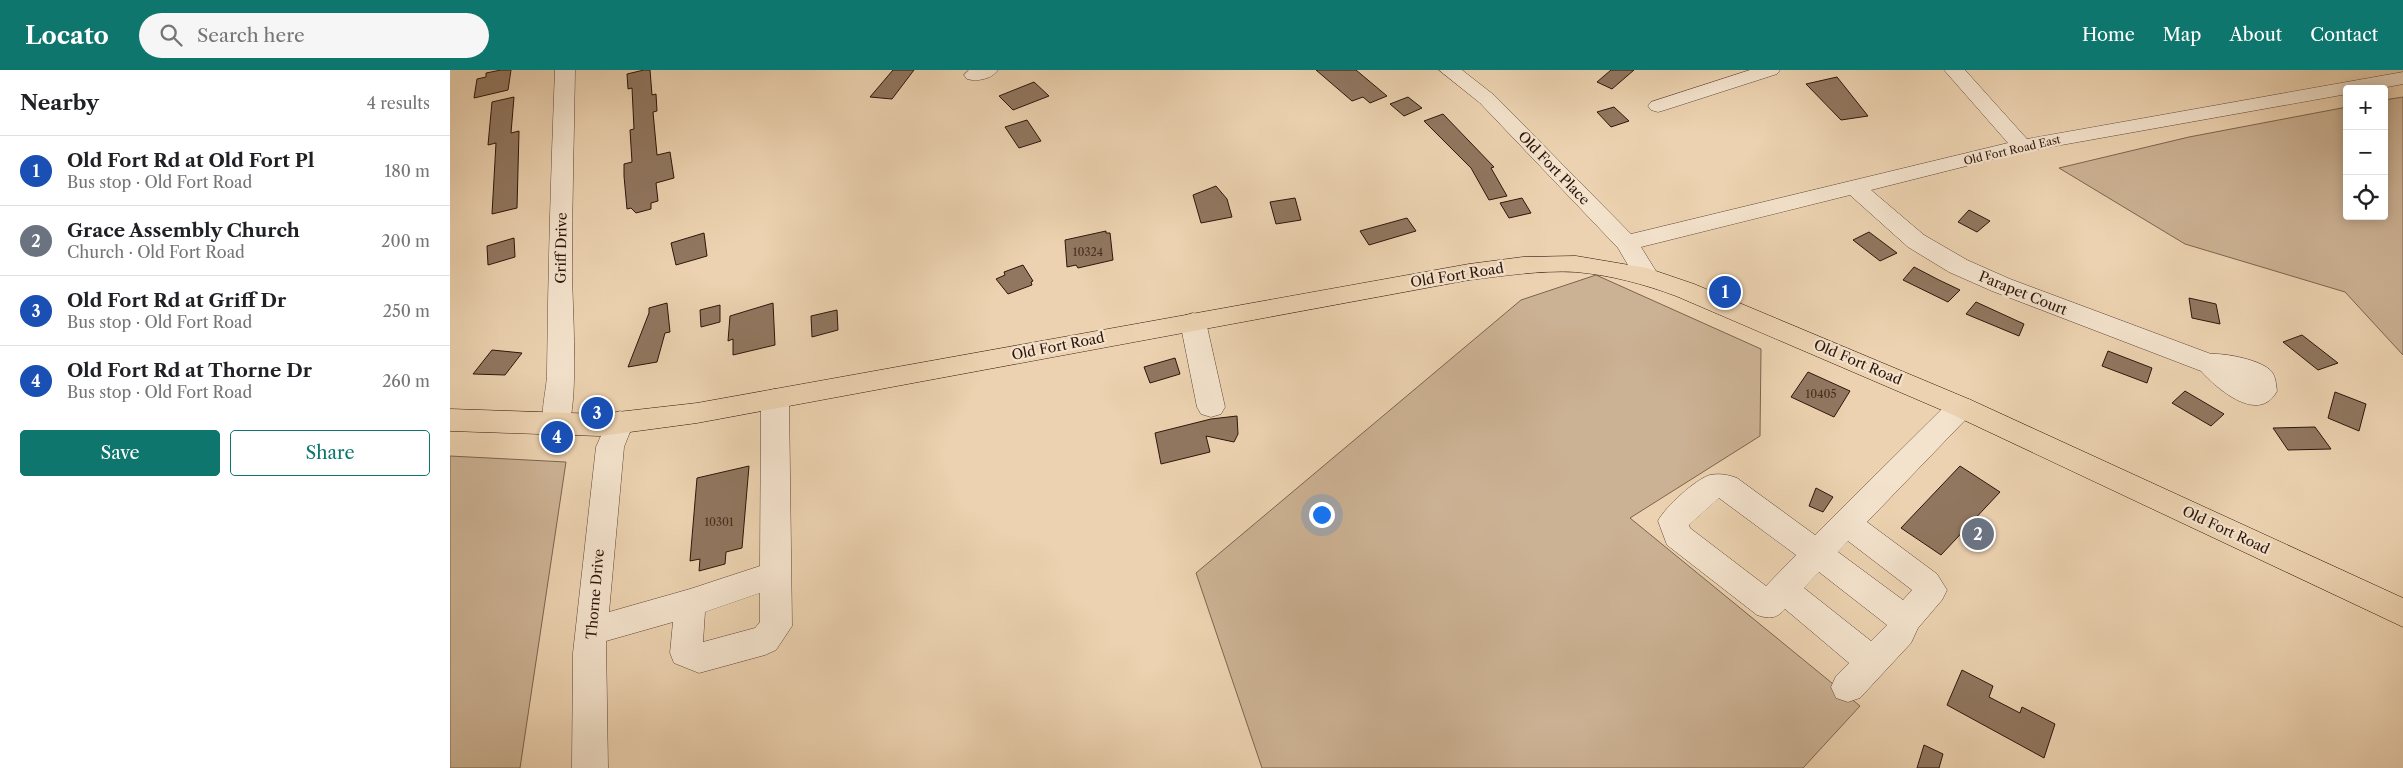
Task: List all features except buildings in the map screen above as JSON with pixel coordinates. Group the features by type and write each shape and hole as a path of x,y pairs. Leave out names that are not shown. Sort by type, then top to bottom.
{"main road":[{"name":"Old Fort Road","path":"450,420 556,425 620,422 696,413 1469,272 1523,265 1593,265 1647,276 1737,311 1961,407 2403,613"}],"street":[{"name":"Griff Drive","path":"556,425 560,380 560,267 565,70"},
{"name":"Old Fort Place","path":"1449,70 1487,99 1626,243 1647,276"},
{"path":"1658,106 1770,70"},
{"path":"1954,70 2022,146"},
{"name":"Old Fort Road East","path":"1626,243 2022,146 2403,78"},
{"name":"Parapet Court","path":"1855,188 1916,241 1958,266 2001,285 2210,364"},
{"path":"1193,322 1211,407"},
{"path":"690,603 686,654 700,658 765,640 776,626 775,399"},
{"path":"1905,620 1818,553 1727,486 1713,486 1673,520 1678,536 1768,605 1782,589 1818,553 1846,523 1961,407"},
{"name":"Thorne Drive","path":"590,768 589,652 610,447 620,422"},
{"path":"1846,523 1926,583 1931,590 1905,620 1900,633 1848,687"},
{"path":"592,631 690,603 776,574"},
{"path":"1782,589 1873,662"}],"shaded area":[{"path":"2403,97 2403,355 2345,292 2185,244 2059,168 2189,137 2343,108 2343,220 2388,220 2388,99"},
{"path":"1596,275 1761,349 1760,436 1630,518 1860,706 1803,768 1262,768 1196,573 1521,300"},
{"path":"450,456 566,462 520,768 450,768"}],"place":[{"name":"Old Fort Rd at Old Fort Pl","path":"1725,292"},
{"name":"Old Fort Rd at Griff Dr","path":"597,413"},
{"name":"Old Fort Rd at Thorne Dr","path":"557,437"},
{"name":"Grace Assembly Church","path":"1978,534"}]}
